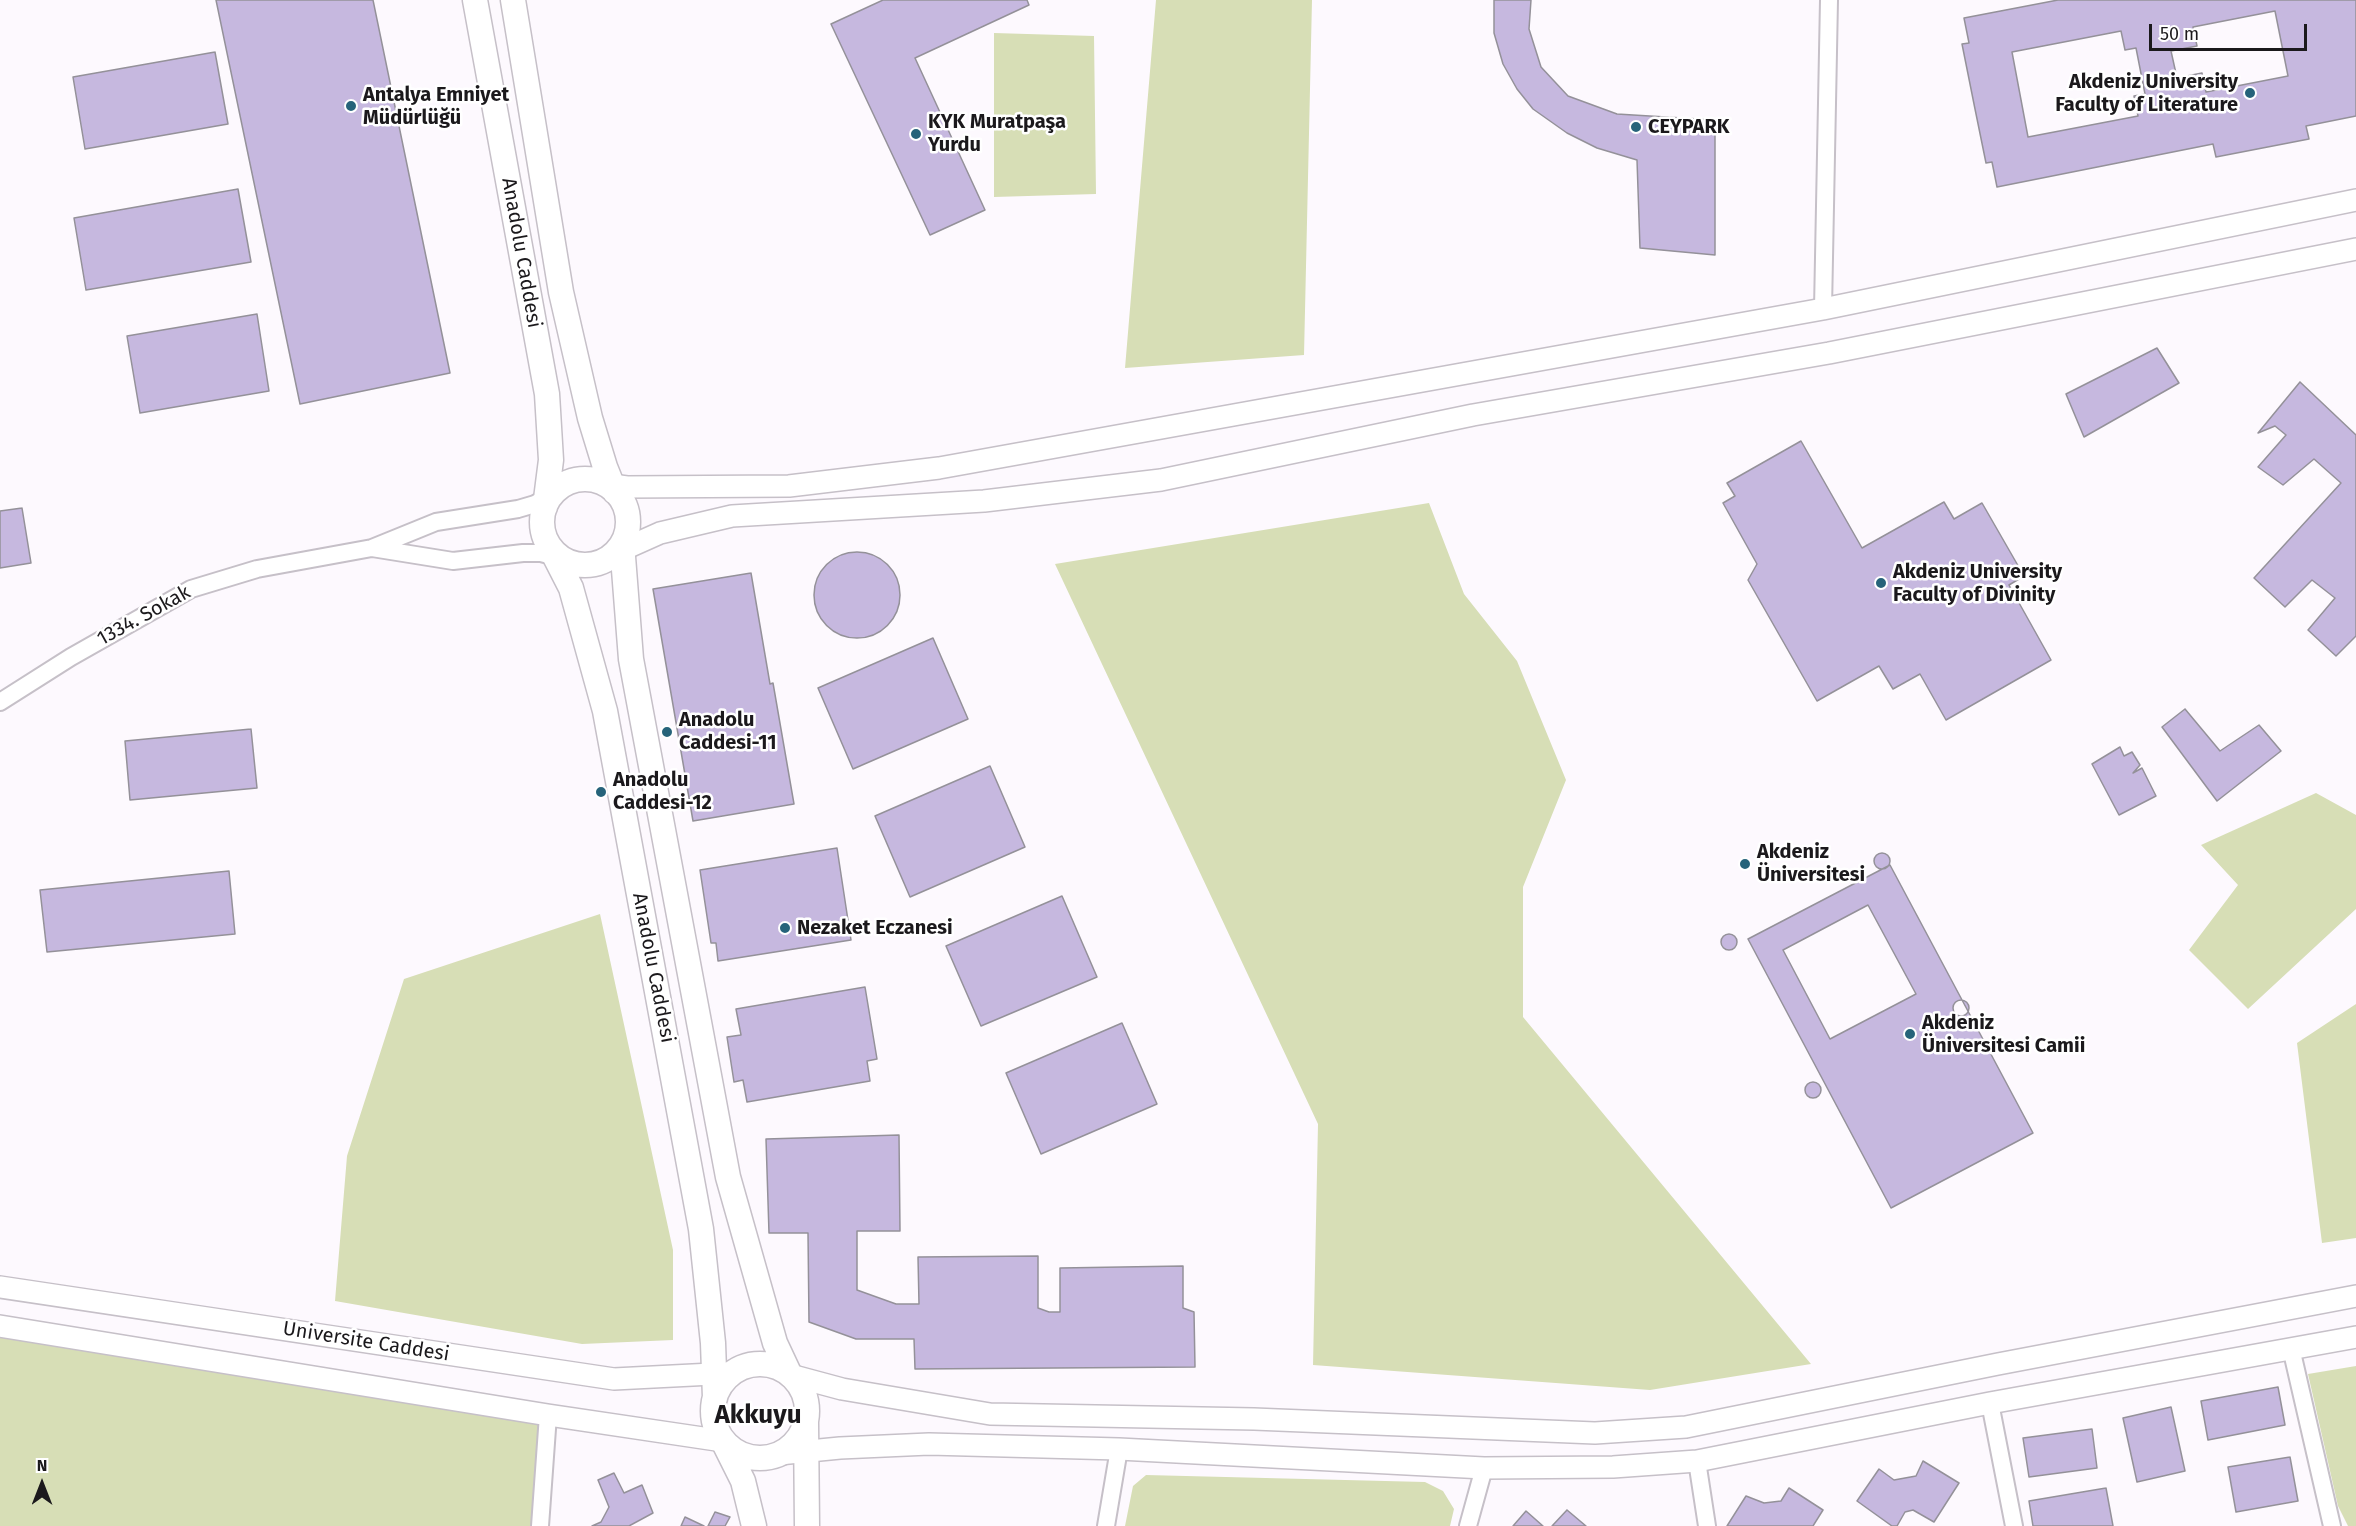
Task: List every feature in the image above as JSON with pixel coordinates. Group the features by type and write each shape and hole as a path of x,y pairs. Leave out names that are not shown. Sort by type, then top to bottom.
{"main road":[{"name":"Anadolu Caddesi","path":"475,0 547,394 551,460 548,500"},
{"name":"Anadolu Caddesi","path":"513,0 561,292 590,418 610,487"},
{"path":"576,480 591,480 610,487 624,503 628,516 627,530 620,549 602,562 588,565 573,564 555,554 543,528 548,500 563,485 576,480"},
{"name":"Anadolu Caddesi","path":"620,549 631,659 728,1177 775,1343 790,1376"},
{"name":"Anadolu Caddesi","path":"555,554 571,588 605,711 701,1229 720,1382"},
{"path":"754,1526 736,1462 716,1428 712,1413 720,1382 746,1366 761,1364 777,1367 790,1376 800,1387 803,1395 807,1418 807,1526"},
{"path":"723,1441 735,1451 749,1457 764,1458 779,1454 792,1445 802,1433 807,1418"}],"street":[{"path":"1823,309 1829,0"},
{"path":"610,487 789,486 939,468 1823,309 2356,200"},
{"path":"620,549 660,533 732,516 984,501 1161,480 1473,415 1829,352 2356,249"},
{"name":"1334. Sokak","path":"0,702 71,657 191,589 256,569 372,548 436,522 518,509 548,500"},
{"name":"1334. Sokak","path":"372,548 453,561 523,553 555,554"},
{"name":"Universite Caddesi","path":"0,1287 614,1379 720,1382"},
{"path":"790,1376 842,1389 990,1414 1254,1419 1595,1433 1686,1427 1998,1364 2356,1296"},
{"path":"0,1326 548,1415 723,1441"},
{"path":"779,1454 929,1444 1119,1449 1484,1468 1613,1467 1697,1461 1990,1403 2356,1337"},
{"path":"2291,1348 2332,1526"},
{"path":"1990,1403 2014,1526"},
{"path":"540,1526 548,1415"},
{"path":"1106,1526 1119,1449"},
{"path":"1697,1461 1707,1526"},
{"path":"1468,1526 1484,1468"}],"green space":[{"path":"1156,0 1312,0 1304,355 1125,368"},
{"path":"994,33 1094,36 1096,194 994,197"},
{"path":"1429,503 1464,594 1517,661 1566,780 1523,887 1523,1017 1811,1364 1650,1390 1313,1365 1318,1124 1055,564"},
{"path":"2316,793 2356,815 2356,909 2248,1009 2189,950 2238,885 2201,845"},
{"path":"600,914 673,1250 673,1340 582,1344 335,1301 347,1156 404,979"},
{"path":"2356,1004 2356,1238 2322,1243 2297,1043"},
{"path":"0,1326 548,1415 541,1526 0,1526"},
{"path":"2356,1366 2356,1526 2348,1526 2338,1506 2308,1374"},
{"path":"1146,1475 1425,1482 1443,1491 1454,1509 1450,1526 1125,1526 1133,1486"}],"building":[{"path":"216,0 373,0 450,373 300,404"},
{"name":"KYK Muratpaşa Yurdu","path":"883,0 1027,0 1029,5 915,58 985,210 930,235 831,24"},
{"name":"CEYPARK","path":"1494,0 1531,0 1529,29 1541,67 1568,96 1617,114 1715,120 1715,255 1640,248 1637,160 1597,148 1567,133 1533,109 1517,89 1503,64 1494,33"},
{"name":"Akdeniz University Faculty of Literature","path":"2058,0 2356,0 2356,116 2306,126 2309,139 2216,157 2213,144 1997,187 1992,162 1986,163 1962,44 1969,43 1964,18","holes":["2275,11 2288,76 2206,92 2202,73 2177,78 2171,51 2197,46 2193,27","2121,31 2125,50 2136,48 2145,94 2134,96 2138,116 2028,137 2012,52"]},
{"path":"215,52 228,124 85,149 73,77"},
{"path":"238,189 251,262 86,290 74,218"},
{"path":"257,314 269,391 140,413 127,336"},
{"path":"2157,348 2179,383 2084,437 2066,394"},
{"path":"2300,382 2356,435 2356,636 2336,656 2308,630 2335,598 2312,580 2285,607 2254,578 2341,483 2314,459 2283,485 2258,467 2286,435 2275,426 2258,433"},
{"name":"Akdeniz University Faculty of Divinity","path":"1801,441 1862,548 1944,502 1954,519 1982,503 2024,576 2009,585 2051,660 1946,720 1920,674 1893,689 1879,666 1817,701 1748,580 1757,564 1723,503 1735,496 1727,483"},
{"path":"22,508 31,563 0,568 0,511"},
{"path":"857,552 873,556 887,565 896,579 900,595 896,611 887,625 873,634 857,638 841,634 827,625 818,611 814,595 818,579 827,565 841,556"},
{"path":"751,573 794,804 693,821 653,589"},
{"path":"933,638 968,719 853,769 818,688"},
{"path":"2185,709 2220,751 2259,725 2281,751 2217,801 2162,727"},
{"path":"251,729 257,788 130,800 125,741"},
{"path":"2120,747 2124,756 2132,752 2140,765 2133,773 2142,768 2156,796 2119,815 2092,764"},
{"path":"990,766 1025,847 910,897 875,816"},
{"path":"837,848 851,940 718,961 716,943 711,943 700,870"},
{"path":"1882,853 1888,855 1890,861 1888,867 1882,869 1876,867 1874,861 1876,855"},
{"name":"Akdeniz Üniversitesi Camii","path":"1890,865 2033,1133 1891,1208 1748,939","holes":["1868,905 1916,994 1830,1039 1783,950"]},
{"path":"229,871 235,934 47,952 40,890"},
{"path":"1062,896 1097,977 981,1026 946,946"},
{"path":"1729,934 1735,936 1737,942 1735,948 1729,950 1723,948 1721,942 1723,936"},
{"path":"865,987 877,1059 867,1061 870,1081 747,1102 743,1080 734,1082 727,1037 741,1035 736,1009"},
{"path":"1961,1000 1967,1002 1969,1008 1967,1014 1961,1016 1955,1014 1953,1008 1955,1002"},
{"path":"1122,1023 1157,1104 1041,1154 1006,1073"},
{"path":"1813,1082 1819,1084 1821,1090 1819,1096 1813,1098 1807,1096 1805,1090 1807,1084"},
{"path":"899,1135 900,1231 857,1231 857,1290 896,1304 919,1304 918,1257 1038,1256 1038,1308 1049,1312 1060,1312 1060,1268 1183,1266 1183,1308 1194,1312 1195,1367 915,1369 914,1339 856,1339 809,1322 808,1233 769,1233 766,1139"},
{"path":"2278,1387 2285,1425 2208,1440 2201,1401"},
{"path":"2171,1407 2185,1471 2137,1482 2123,1418"},
{"path":"2092,1429 2097,1468 2029,1477 2023,1438"},
{"path":"2290,1457 2298,1501 2236,1512 2228,1467"},
{"path":"1923,1461 1959,1483 1934,1522 1913,1510 1905,1512 1897,1526 1892,1526 1857,1501 1879,1469 1894,1480 1916,1476"},
{"path":"614,1473 624,1493 642,1485 653,1513 629,1526 592,1526 601,1522 609,1507 598,1480"},
{"path":"1789,1488 1823,1510 1813,1526 1727,1526 1746,1496 1764,1503 1781,1501"},
{"path":"2106,1488 2113,1526 2033,1526 2029,1501"},
{"path":"1567,1510 1586,1526 1552,1526"},
{"path":"1526,1511 1543,1526 1513,1526"},
{"path":"715,1512 730,1517 725,1526 708,1526"},
{"path":"685,1517 704,1526 681,1526"}],"place":[{"name":"Akdeniz University Faculty of Literature","path":"2250,93"},
{"name":"Antalya Emniyet Müdürlüğü","path":"351,106"},
{"name":"CEYPARK","path":"1636,127"},
{"name":"KYK Muratpaşa Yurdu","path":"916,134"},
{"name":"Akdeniz University Faculty of Divinity","path":"1881,583"},
{"name":"Anadolu Caddesi-11","path":"667,732"},
{"name":"Anadolu Caddesi-12","path":"601,792"},
{"name":"Akdeniz Üniversitesi","path":"1745,864"},
{"name":"Nezaket Eczanesi","path":"785,928"},
{"name":"Akdeniz Üniversitesi Camii","path":"1910,1034"}],"district":[{"name":"Akkuyu","path":"758,1416"}]}
